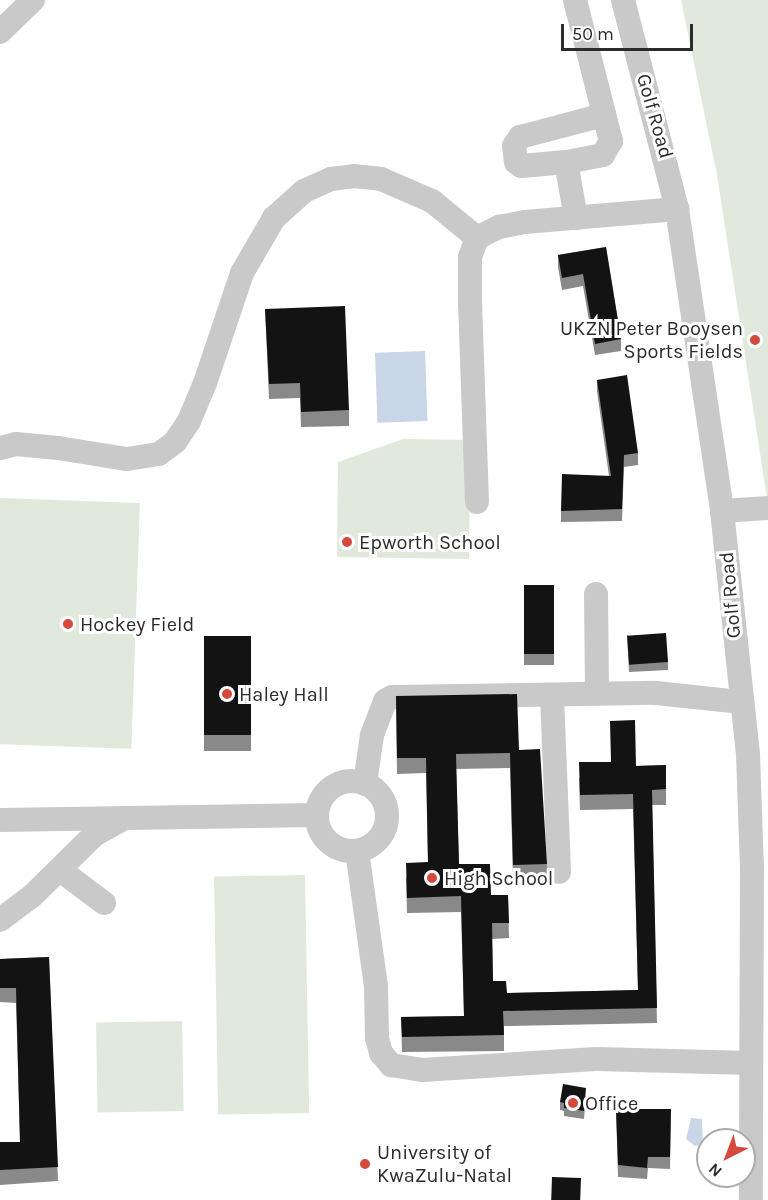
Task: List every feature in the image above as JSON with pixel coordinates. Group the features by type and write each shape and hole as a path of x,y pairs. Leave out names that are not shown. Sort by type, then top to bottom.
{"street":[{"path":"0,33 33,0"},
{"path":"575,0 604,115 609,150 603,154 566,162 521,166 516,162 514,146 520,137 604,115"},
{"name":"Golf Road","path":"623,0 677,209 722,510 740,702 748,754 752,855 751,1200"},
{"path":"566,162 576,218"},
{"path":"0,448 16,444 127,459 159,454 175,442 189,421 205,383 242,273 274,218 313,187 354,176 381,179 432,201 477,238"},
{"path":"477,501 470,257 477,238 499,227 677,209"},
{"path":"722,510 768,507"},
{"path":"597,594 597,693"},
{"path":"365,784 372,735 385,701 392,697 656,693 740,702"},
{"path":"552,696 559,872"},
{"path":"343,782 365,784 382,798 387,820 377,841 357,851 345,851 329,842 319,827 317,815 325,794 343,782"},
{"path":"0,820 130,816 317,815"},
{"path":"0,920 60,870 94,835 130,816"},
{"path":"357,851 376,986 377,1038 381,1053 391,1065 422,1070 596,1059 752,1063"},
{"path":"60,870 104,903"}],"shaded area":[{"name":"UKZN Peter Booysen Sports Fields","path":"681,0 768,0 768,505 717,175"},
{"path":"403,439 470,440 469,559 337,557 338,462"},
{"name":"Hockey Field","path":"0,498 140,503 131,749 0,744"},
{"path":"305,875 309,1113 218,1115 214,877"},
{"path":"182,1021 184,1111 98,1112 96,1023"}],"water":[{"path":"425,351 427,421 377,423 375,353"},
{"path":"691,1118 702,1119 702,1128 696,1128 696,1146 686,1139"}],"building":[{"path":"606,247 621,339 595,344 583,274 562,278 558,255"},
{"path":"345,306 349,410 301,412 300,383 269,384 265,309"},
{"path":"627,375 638,453 624,455 622,509 561,511 562,474 611,476 597,380"},
{"path":"524,585 554,585 554,654 524,654"},
{"path":"666,633 668,662 629,665 627,636"},
{"name":"Haley Hall","path":"204,636 251,636 251,735 204,735"},
{"name":"High School","path":"517,694 519,750 540,749 547,864 513,865 510,753 456,754 459,864 490,864 491,895 508,895 509,923 492,923 493,981 506,981 507,993 638,990 633,794 580,795 579,762 611,762 610,721 635,720 636,766 666,765 666,789 652,790 657,1008 503,1011 504,1035 402,1037 401,1017 464,1016 461,896 407,898 406,863 428,862 426,758 397,758 396,696"},
{"path":"49,957 58,1167 0,1170 0,1142 20,1142 16,988 0,988 0,959"},
{"name":"Office","path":"563,1084 586,1088 584,1111 564,1108 564,1103 560,1102"},
{"path":"616,1109 671,1109 670,1157 648,1157 647,1168 618,1165"},
{"path":"552,1177 581,1178 580,1200 551,1200"}],"place":[{"name":"UKZN Peter Booysen Sports Fields","path":"755,340"},
{"name":"Epworth School","path":"347,542"},
{"name":"Hockey Field","path":"68,624"},
{"name":"Haley Hall","path":"227,694"},
{"name":"High School","path":"432,878"},
{"name":"Office","path":"573,1103"},
{"name":"University of KwaZulu-Natal","path":"365,1164"}]}
